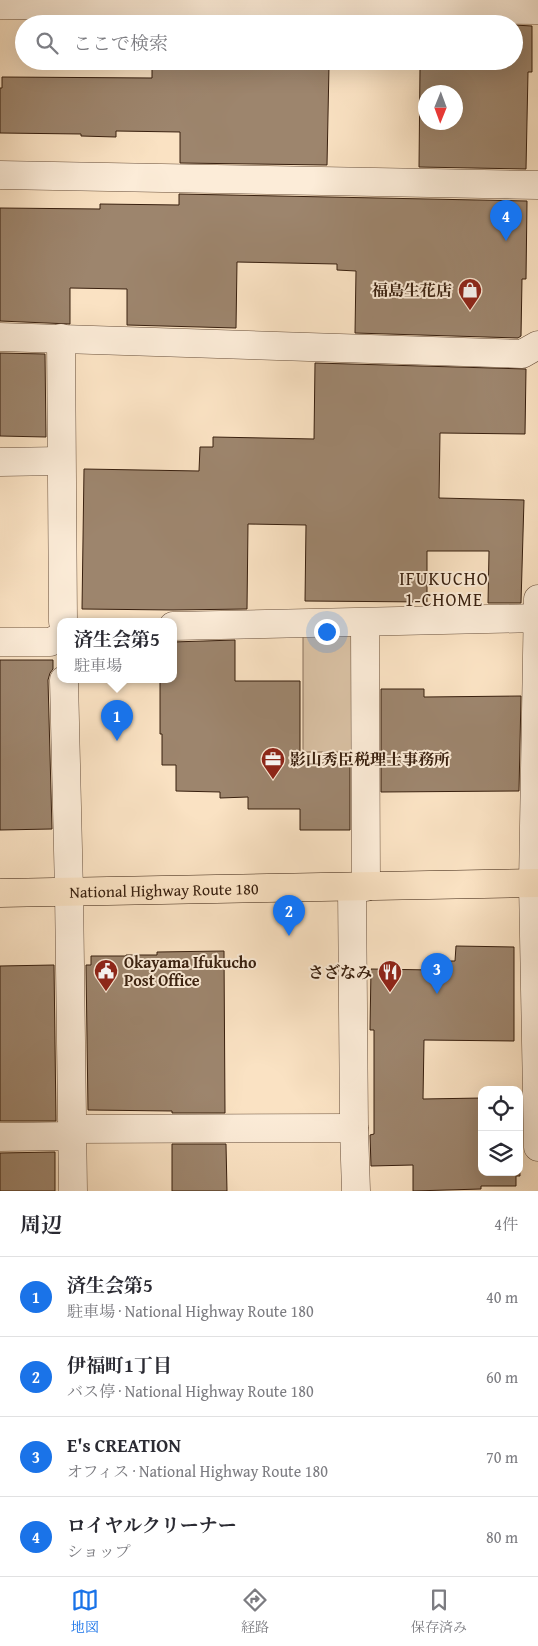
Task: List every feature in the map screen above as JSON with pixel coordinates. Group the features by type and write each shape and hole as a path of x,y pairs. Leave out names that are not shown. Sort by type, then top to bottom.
{"highway":[{"name":"National Highway Route 180","path":"0,893 536,883"}],"street":[{"path":"0,5 538,10"},
{"path":"0,175 538,184"},
{"path":"0,336 522,354 538,345"},
{"path":"61,338 63,618"},
{"path":"0,462 61,461"},
{"path":"538,600 536,883 538,1147"},
{"path":"177,626 538,618"},
{"path":"356,1191 354,1128 365,623"},
{"path":"0,642 50,642 57,639"},
{"path":"64,683 73,1191"},
{"path":"0,1137 72,1132 354,1128"}],"shaded area":[{"path":"303,634 357,634 358,752 303,752"}],"building":[{"path":"523,26 532,26 532,72 528,72 526,169 419,167 419,130 463,130 463,85 420,85 420,70 523,70"},
{"path":"152,70 329,70 327,165 180,163 180,132 116,131 116,137 81,136 81,134 0,133 0,88 2,88 2,77 152,78"},
{"path":"179,194 527,201 526,279 522,279 521,336 518,338 355,333 356,271 337,270 337,264 237,262 236,328 127,325 127,289 70,288 70,324 0,321 0,208 100,209 100,204 179,205"},
{"path":"0,353 45,354 46,437 0,436"},
{"path":"315,363 526,369 525,434 440,433 439,498 524,500 521,603 488,603 489,551 427,551 427,602 305,601 306,525 248,524 247,609 82,609 84,469 199,471 200,447 213,447 213,437 314,439"},
{"path":"235,640 235,681 300,681 300,756 350,756 350,830 300,830 300,809 248,809 248,797 220,798 220,792 176,791 176,765 162,765 160,683 177,683 177,642"},
{"path":"0,660 53,660 53,669 48,680 52,829 0,830"},
{"path":"381,689 424,689 424,697 521,696 519,791 381,792"},
{"path":"456,946 514,947 514,1041 424,1040 423,1099 478,1098 478,1176 516,1176 516,1186 481,1186 481,1189 413,1191 413,1165 371,1166 370,1135 374,1134 374,1030 370,1030 371,969 433,970 438,961 455,961"},
{"path":"224,951 225,1113 88,1110 86,965 91,965 91,956 157,955 157,952"},
{"path":"54,965 56,1121 0,1121 0,966"},
{"path":"172,1144 226,1144 227,1191 172,1191"},
{"path":"55,1152 55,1191 0,1191 0,1153"}],"place":[{"name":"ロイヤルクリーナー","path":"506,241"},
{"name":"福島生花店","path":"470,311"},
{"name":"済生会第5","path":"117,741"},
{"name":"影山秀臣税理士事務所","path":"273,780"},
{"name":"伊福町1丁目","path":"289,936"},
{"name":"Okayama Ifukucho Post Office","path":"106,992"},
{"name":"さざなみ","path":"390,993"},
{"name":"E's CREATION","path":"437,994"}],"district":[{"name":"IFUKUCHO 1-CHOME","path":"444,589"}]}
